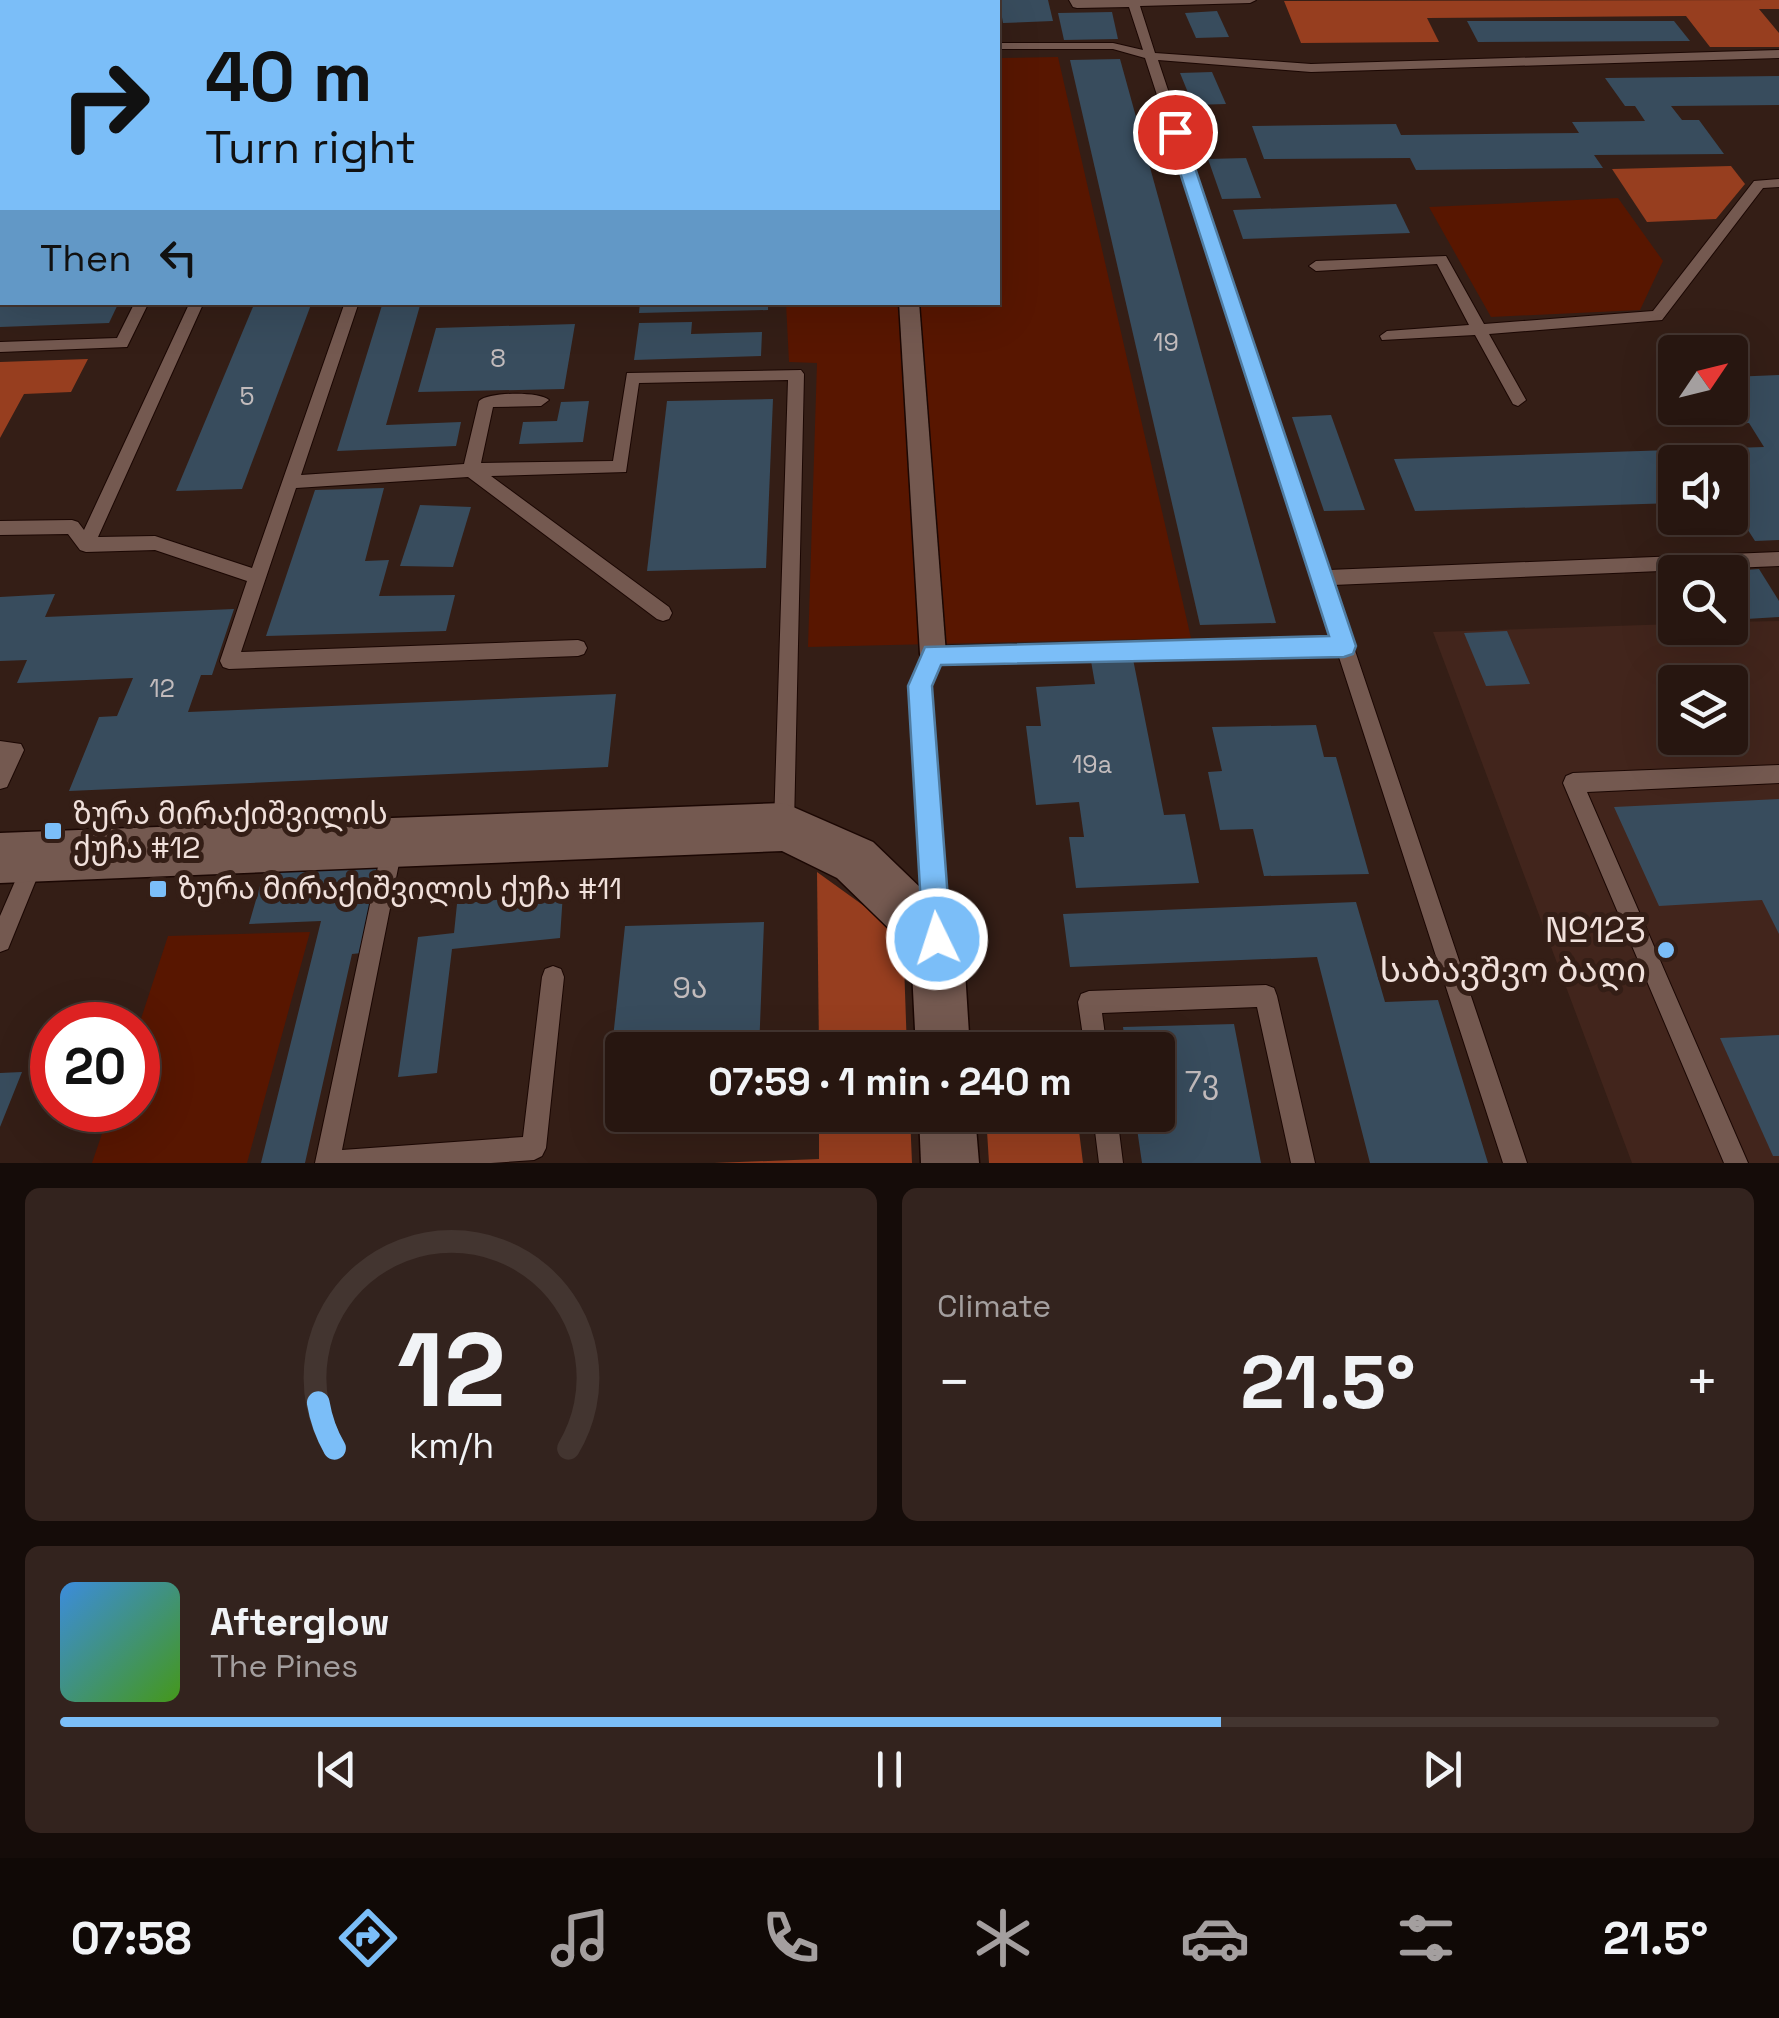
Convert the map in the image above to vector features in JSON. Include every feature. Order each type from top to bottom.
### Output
[{"type":"street","points":[[909,305],[933,654]]},
{"type":"street","points":[[18,858],[784,827],[855,860],[937,939],[942,1032]]},
{"type":"street","points":[[948,1132],[950,1163]]},
{"type":"lane","points":[[1075,0],[1076,4],[1250,0]]},
{"type":"lane","points":[[1132,3],[1515,1163]]},
{"type":"lane","points":[[1000,46],[1112,46],[1150,56],[1312,68],[1779,54]]},
{"type":"lane","points":[[1386,336],[1658,316],[1759,184],[1779,183]]},
{"type":"lane","points":[[1316,266],[1440,259],[1518,400]]},
{"type":"lane","points":[[0,346],[122,343],[141,305]]},
{"type":"lane","points":[[86,544],[196,305]]},
{"type":"lane","points":[[351,305],[229,661],[578,648]]},
{"type":"lane","points":[[290,482],[470,470],[620,466],[632,377],[796,374],[784,827]]},
{"type":"lane","points":[[470,470],[487,401],[541,400]]},
{"type":"lane","points":[[470,470],[663,613]]},
{"type":"lane","points":[[0,528],[72,527],[86,544]]},
{"type":"lane","points":[[86,544],[155,544],[257,576]]},
{"type":"lane","points":[[1322,578],[1779,559]]},
{"type":"lane","points":[[937,939],[920,686],[933,654],[1344,646]]},
{"type":"lane","points":[[0,750],[14,750],[0,780]]},
{"type":"lane","points":[[1736,1163],[1573,783],[1779,774]]},
{"type":"lane","points":[[393,843],[327,1163],[534,1148],[553,978]]},
{"type":"lane","points":[[0,941],[18,858]]},
{"type":"lane","points":[[1094,1032],[1090,1002],[1266,996],[1304,1163]]},
{"type":"lane","points":[[1106,1132],[1111,1163]]},
{"type":"shaded area","points":[[1779,0],[1779,9],[1759,9],[1779,33],[1779,47],[1710,47],[1686,16],[1427,18],[1439,42],[1301,43],[1284,1]]},
{"type":"shaded area","points":[[1058,57],[1191,638],[808,647],[817,363],[789,362],[786,305],[1000,305],[1000,58]]},
{"type":"shaded area","points":[[1731,166],[1745,184],[1716,219],[1647,222],[1612,169]]},
{"type":"shaded area","points":[[1618,198],[1663,261],[1640,310],[1491,317],[1429,207]]},
{"type":"shaded area","points":[[88,359],[71,392],[24,394],[0,438],[0,362]]},
{"type":"shaded area","name":"№123 საბავშვო ბაღი","points":[[1779,621],[1779,1163],[1632,1163],[1433,632],[1658,625],[1658,645],[1748,645],[1748,622]]},
{"type":"shaded area","points":[[817,872],[903,934],[906,1032],[819,1032]]},
{"type":"shaded area","points":[[310,932],[247,1163],[92,1163],[103,1132],[160,1132],[160,1002],[146,1002],[168,936]]},
{"type":"shaded area","points":[[819,1132],[911,1132],[912,1163],[714,1163],[819,1159]]},
{"type":"shaded area","points":[[987,1132],[1079,1132],[1083,1163],[989,1163]]},
{"type":"building","points":[[1000,0],[1048,0],[1053,21],[1003,23]]},
{"type":"building","points":[[1217,11],[1229,37],[1196,38],[1185,13]]},
{"type":"building","points":[[1112,12],[1118,39],[1064,40],[1058,13]]},
{"type":"building","points":[[1467,21],[1674,21],[1690,41],[1478,42]]},
{"type":"building","points":[[1120,59],[1276,623],[1200,625],[1070,60]]},
{"type":"building","points":[[1212,72],[1226,104],[1193,105],[1180,73]]},
{"type":"building","points":[[1779,76],[1779,105],[1671,106],[1682,120],[1699,120],[1724,154],[1594,155],[1603,168],[1416,170],[1410,158],[1264,159],[1252,126],[1396,124],[1401,135],[1579,133],[1572,122],[1645,121],[1635,106],[1625,106],[1605,78]]},
{"type":"building","points":[[1246,158],[1261,198],[1222,199],[1208,159]]},
{"type":"building","points":[[1396,204],[1410,233],[1243,239],[1233,210]]},
{"type":"building","points":[[0,305],[118,305],[109,323],[0,327]]},
{"type":"building","points":[[254,305],[311,305],[242,489],[176,491]]},
{"type":"building","points":[[382,305],[420,305],[386,425],[461,422],[456,446],[337,451]]},
{"type":"building","points":[[640,305],[768,305],[768,310],[639,313]]},
{"type":"building","points":[[692,322],[691,334],[762,332],[761,356],[634,360],[639,323]]},
{"type":"building","points":[[575,324],[564,389],[418,392],[436,328]]},
{"type":"building","points":[[1779,375],[1779,540],[1755,541],[1748,530],[1748,448],[1764,447],[1748,423],[1748,376]]},
{"type":"building","points":[[773,399],[766,568],[647,571],[667,401]]},
{"type":"building","points":[[589,401],[583,442],[519,444],[523,422],[557,421],[561,402]]},
{"type":"building","points":[[1331,415],[1365,510],[1324,511],[1292,417]]},
{"type":"building","points":[[1658,450],[1658,504],[1415,511],[1394,459]]},
{"type":"building","points":[[384,488],[365,561],[389,560],[379,596],[455,595],[446,631],[266,636],[315,490]]},
{"type":"building","points":[[420,505],[471,507],[453,567],[400,566]]},
{"type":"building","points":[[1759,569],[1779,601],[1779,617],[1748,619],[1748,570]]},
{"type":"building","points":[[55,594],[45,617],[234,609],[212,675],[201,675],[188,712],[616,694],[608,767],[69,791],[99,717],[117,716],[133,678],[17,683],[27,660],[0,661],[0,597]]},
{"type":"building","points":[[1507,631],[1530,684],[1486,686],[1464,633]]},
{"type":"building","points":[[1133,659],[1164,815],[1185,814],[1199,883],[1076,888],[1069,837],[1084,837],[1079,802],[1036,805],[1026,726],[1041,726],[1036,687],[1095,684],[1091,661]]},
{"type":"building","points":[[1316,725],[1324,757],[1336,757],[1369,874],[1264,876],[1253,829],[1220,830],[1208,772],[1222,771],[1212,727]]},
{"type":"building","points":[[1779,799],[1779,934],[1762,900],[1659,906],[1614,807]]},
{"type":"building","points":[[382,867],[362,953],[352,954],[305,1163],[261,1163],[321,921],[249,924],[264,872]]},
{"type":"building","points":[[563,893],[560,938],[452,949],[437,1073],[398,1077],[418,937],[454,933],[457,904]]},
{"type":"building","points":[[1356,902],[1385,1002],[1438,1000],[1488,1163],[1370,1163],[1317,957],[1070,967],[1063,914]]},
{"type":"building","points":[[764,922],[760,1032],[614,1032],[625,926]]},
{"type":"building","points":[[1234,1024],[1261,1163],[1142,1163],[1137,1132],[1175,1132],[1175,1032],[1124,1032],[1123,1027]]},
{"type":"building","points":[[1779,1035],[1779,1156],[1773,1156],[1720,1038]]},
{"type":"building","points":[[22,1072],[0,1127],[0,1073]]},
{"type":"place","name":"ზურა მირაქიშვილის ქუჩა #12","points":[[53,831]]},
{"type":"place","name":"ზურა მირაქიშვილის ქუჩა #11","points":[[158,889]]},
{"type":"place","name":"№123 საბავშვო ბაღი","points":[[1666,950]]},
{"type":"route","points":[[937,939],[920,686],[933,654],[1344,646],[1175,132]]}]
